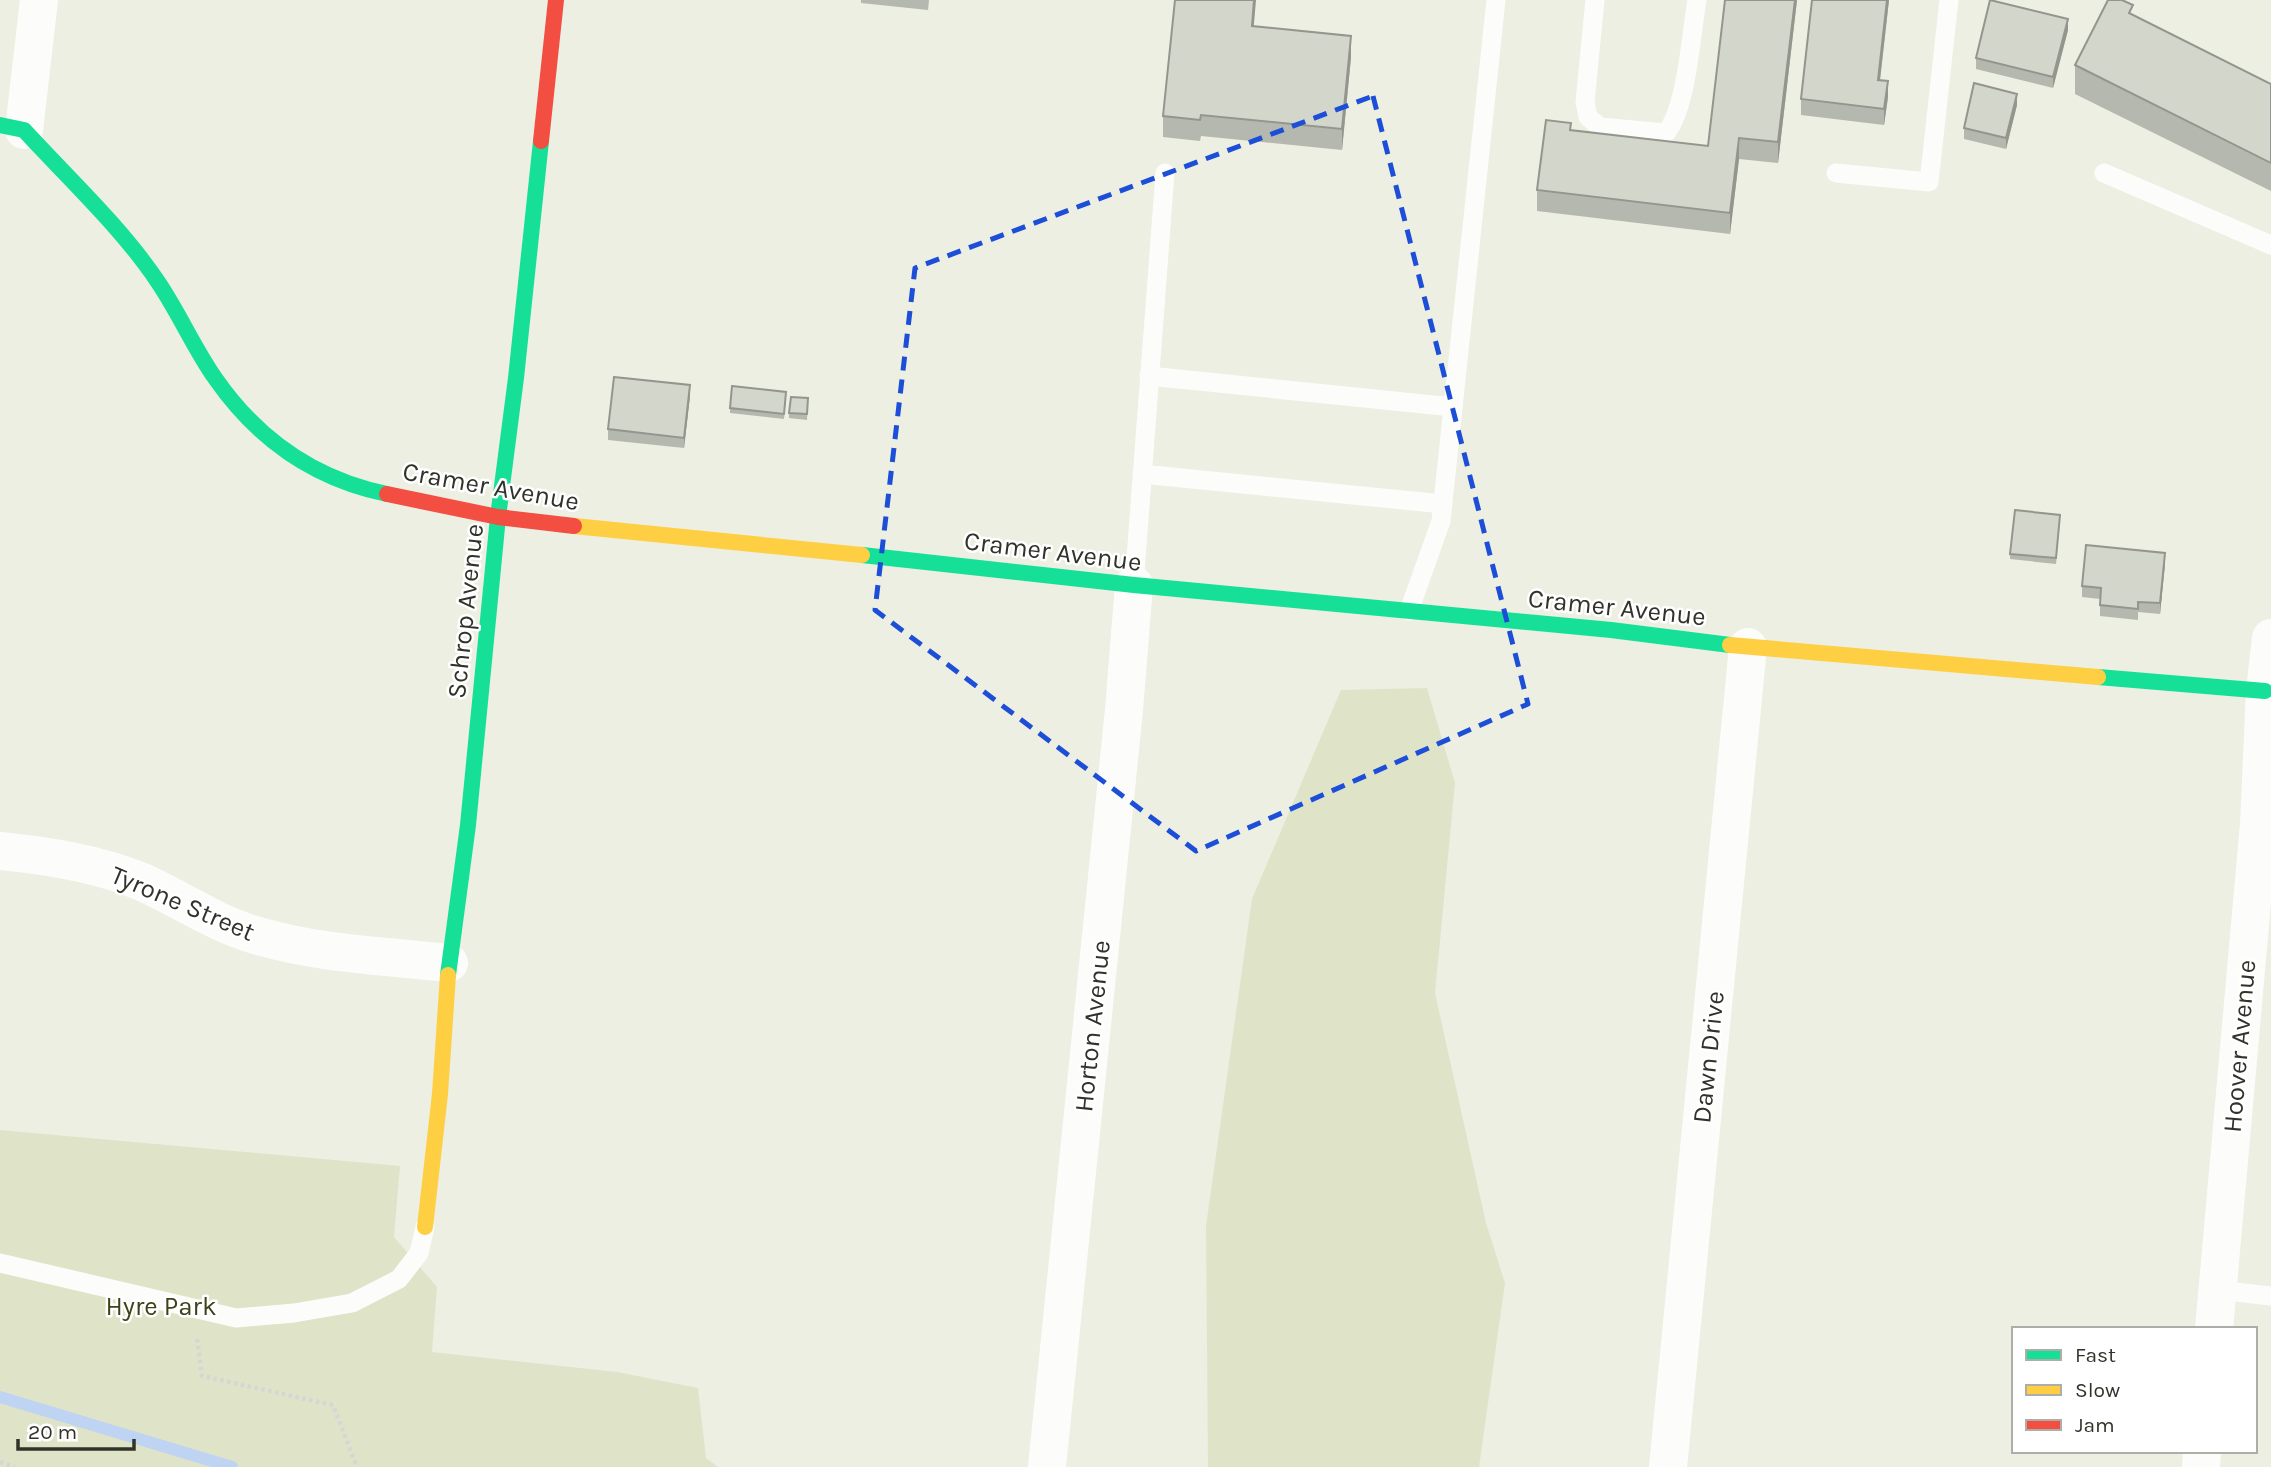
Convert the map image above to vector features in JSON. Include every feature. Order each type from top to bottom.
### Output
[{"type":"street","points":[[12,128],[38,0]]},
{"type":"street","name":"Schrop Avenue","points":[[425,1227],[440,1094],[449,963],[468,825],[498,517],[516,378],[556,0]]},
{"type":"street","name":"Cramer Avenue","points":[[12,128],[134,250],[158,282],[215,378],[246,416],[273,443],[301,462],[359,488],[498,517],[626,532],[984,567],[1134,585],[1611,630],[1748,647],[2265,691]]},
{"type":"street","name":"Horton Avenue","points":[[1048,1467],[1134,585]]},
{"type":"street","name":"Hoover Avenue","points":[[2214,1327],[2258,837],[2265,691],[2271,638]]},
{"type":"street","name":"Dawn Drive","points":[[1668,1467],[1748,647]]},
{"type":"street","name":"Tyrone Street","points":[[0,850],[81,862],[139,881],[225,924],[255,935],[313,949],[449,963]]},
{"type":"lane","points":[[1409,611],[1441,521],[1496,0]]},
{"type":"lane","points":[[1595,0],[1585,102],[1588,117],[1600,127],[1666,133],[1673,124],[1680,100],[1697,0]]},
{"type":"lane","points":[[1836,173],[1929,182],[1949,0]]},
{"type":"lane","points":[[1134,585],[1165,173]]},
{"type":"lane","points":[[2104,173],[2271,245]]},
{"type":"lane","points":[[1150,376],[1453,407]]},
{"type":"lane","points":[[1142,474],[1443,504]]},
{"type":"lane","points":[[0,1264],[236,1318],[294,1313],[352,1303],[399,1279],[419,1253],[425,1227]]},
{"type":"lane","points":[[2218,1290],[2271,1296]]},
{"type":"path","points":[[192,1308],[202,1376],[333,1405],[357,1467]]},
{"type":"path","points":[[0,1462],[15,1467]]},
{"type":"highlighted area","points":[[1373,96],[1528,704],[1196,851],[875,610],[915,268]]},
{"type":"green space","points":[[1427,688],[1455,783],[1435,993],[1486,1223],[1505,1283],[1479,1467],[1208,1467],[1206,1226],[1252,899],[1341,690]]},
{"type":"green space","name":"Hyre Park","points":[[0,1130],[400,1166],[394,1237],[437,1287],[432,1352],[617,1372],[698,1388],[706,1458],[718,1467],[0,1467]]},
{"type":"building","points":[[1175,0],[1254,0],[1252,26],[1351,36],[1342,129],[1201,115],[1200,120],[1163,116]]},
{"type":"building","points":[[1725,0],[1795,0],[1778,142],[1739,138],[1730,213],[1537,190],[1546,120],[1571,123],[1570,130],[1708,146]]},
{"type":"building","points":[[1812,0],[1887,0],[1878,80],[1888,81],[1884,109],[1801,99]]},
{"type":"building","points":[[1990,0],[2068,19],[2053,77],[1976,58]]},
{"type":"building","points":[[2108,0],[2122,0],[2133,5],[2129,13],[2271,84],[2271,163],[2075,65]]},
{"type":"building","points":[[1974,83],[2017,94],[2006,138],[1964,128]]},
{"type":"building","points":[[614,377],[690,385],[684,438],[608,429]]},
{"type":"building","points":[[732,386],[786,392],[784,414],[730,408]]},
{"type":"building","points":[[791,397],[808,398],[807,414],[789,413]]},
{"type":"building","points":[[2015,510],[2060,515],[2056,558],[2010,554]]},
{"type":"building","points":[[2086,545],[2165,553],[2160,603],[2138,602],[2138,609],[2100,605],[2101,588],[2082,586]]},
{"type":"waterway","points":[[0,1397],[232,1467]]},
{"type":"traffic: fast","points":[[0,125],[24,130],[128,242],[166,294],[215,378],[250,420],[290,454],[312,467],[335,478],[387,494]]},
{"type":"traffic: fast","points":[[448,975],[468,825],[498,517],[541,141]]},
{"type":"traffic: fast","points":[[862,555],[1134,585],[1611,630],[1730,645]]},
{"type":"traffic: fast","points":[[2098,677],[2265,691]]},
{"type":"traffic: slow","points":[[574,526],[862,555]]},
{"type":"traffic: slow","points":[[1730,645],[2098,677]]},
{"type":"traffic: slow","points":[[425,1227],[440,1094],[448,975]]},
{"type":"traffic: jam","points":[[541,141],[556,0]]},
{"type":"traffic: jam","points":[[387,494],[498,517],[574,526]]}]
